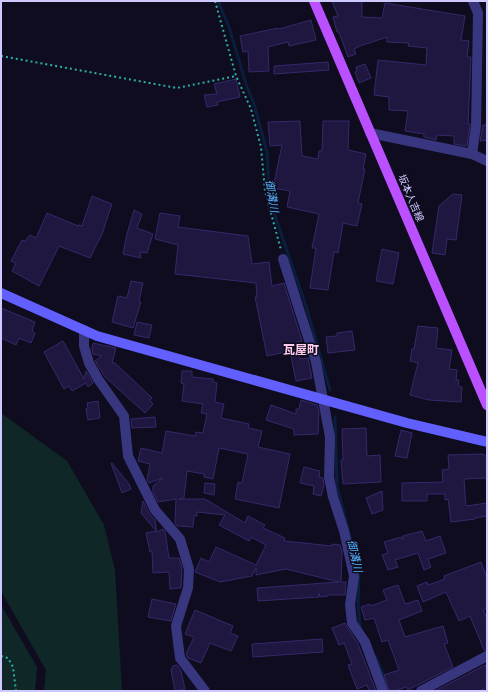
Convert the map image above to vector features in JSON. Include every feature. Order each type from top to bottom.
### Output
[{"type":"main road","name":"坂本人吉線","points":[[314,1],[487,405]]},
{"type":"street","points":[[472,154],[476,126],[478,13],[473,1]]},
{"type":"street","points":[[370,133],[472,154],[487,161]]},
{"type":"street","points":[[284,259],[316,362],[323,399],[330,437],[329,477],[333,497],[344,531],[354,576],[350,605],[352,623],[365,642],[383,691]]},
{"type":"street","points":[[1,293],[97,336],[407,423],[487,442]]},
{"type":"street","points":[[84,330],[84,346],[89,363],[98,379],[124,416],[128,456],[155,510],[180,539],[189,569],[188,588],[176,626],[180,658],[205,691]]},
{"type":"street","points":[[421,691],[487,656]]},
{"type":"path","points":[[214,1],[236,76],[251,108],[261,148],[265,191],[284,259]]},
{"type":"path","points":[[1,56],[177,88],[236,76]]},
{"type":"path","points":[[1,656],[8,658],[13,667],[16,691]]},
{"type":"green space","points":[[1,413],[67,461],[104,525],[115,570],[122,691],[44,691],[46,670],[1,591]]},
{"type":"green space","points":[[1,605],[37,667],[35,691],[1,691]]},
{"type":"building","points":[[332,1],[362,1],[362,17],[382,18],[385,3],[465,16],[461,40],[469,41],[467,57],[471,57],[468,124],[470,125],[467,146],[454,144],[454,136],[437,135],[436,140],[424,137],[424,134],[405,131],[408,111],[389,110],[389,97],[374,95],[378,60],[426,65],[427,48],[408,46],[409,43],[387,42],[387,37],[354,49],[356,54],[348,57],[339,32],[337,32],[333,17],[338,16]]},
{"type":"building","points":[[311,20],[316,40],[289,46],[288,42],[268,47],[269,71],[249,72],[248,51],[243,52],[240,36],[279,29]]},
{"type":"building","points":[[328,62],[329,70],[274,74],[274,66]]},
{"type":"building","points":[[365,64],[371,78],[359,83],[355,72],[357,71],[356,67]]},
{"type":"building","points":[[236,79],[240,97],[217,102],[218,105],[207,107],[204,95],[217,94],[214,84]]},
{"type":"building","points":[[300,121],[302,156],[318,159],[319,151],[322,151],[323,121],[349,121],[348,150],[366,154],[363,169],[365,169],[358,203],[362,204],[357,226],[343,223],[338,253],[334,252],[328,290],[310,288],[316,248],[312,248],[319,214],[287,207],[290,191],[273,188],[282,145],[270,146],[268,122]]},
{"type":"building","points":[[483,125],[487,125],[487,140],[480,141]]},
{"type":"building","points":[[453,194],[462,195],[456,240],[447,239],[445,255],[432,253],[439,206]]},
{"type":"building","points":[[92,196],[112,204],[102,234],[90,258],[59,246],[39,286],[12,271],[16,263],[11,261],[22,240],[25,241],[30,235],[36,238],[47,213],[78,226],[82,226]]},
{"type":"building","points":[[134,210],[142,214],[137,228],[153,234],[147,253],[140,252],[141,258],[123,254]]},
{"type":"building","points":[[160,213],[180,216],[178,227],[248,236],[252,264],[269,262],[272,286],[284,283],[302,341],[296,342],[300,359],[308,358],[312,378],[296,381],[290,351],[267,356],[255,297],[257,297],[256,283],[175,274],[178,245],[155,239]]},
{"type":"building","points":[[382,249],[399,253],[393,284],[376,281]]},
{"type":"building","points":[[131,281],[143,283],[139,301],[141,302],[133,328],[112,322],[118,296],[127,298]]},
{"type":"building","points":[[1,308],[35,322],[32,331],[35,333],[31,343],[19,338],[16,345],[1,338]]},
{"type":"building","points":[[137,322],[152,325],[149,338],[134,335]]},
{"type":"building","points":[[418,326],[438,328],[436,348],[452,350],[449,369],[457,370],[456,380],[459,380],[458,386],[462,387],[461,402],[429,400],[410,395],[418,363],[410,361],[412,349],[414,349]]},
{"type":"building","points":[[352,331],[355,350],[328,353],[326,337],[337,336],[337,333]]},
{"type":"building","points":[[63,341],[84,379],[86,371],[93,383],[88,387],[86,383],[72,391],[69,386],[64,389],[44,352]]},
{"type":"building","points":[[93,343],[116,348],[112,363],[115,363],[152,398],[150,400],[153,404],[145,413],[105,377],[95,361],[102,356],[93,354]]},
{"type":"building","points":[[182,371],[192,371],[192,377],[213,379],[213,382],[217,383],[215,402],[224,404],[221,418],[249,424],[248,428],[262,431],[258,447],[290,454],[279,508],[235,499],[238,482],[242,483],[248,454],[219,448],[213,479],[204,477],[204,474],[187,471],[184,498],[179,499],[205,499],[245,523],[248,516],[265,525],[263,528],[285,538],[284,541],[332,546],[332,544],[340,545],[342,551],[341,582],[346,582],[345,595],[328,595],[320,597],[319,593],[319,597],[258,601],[257,588],[339,582],[286,569],[256,575],[256,568],[252,576],[220,582],[195,572],[201,558],[209,562],[216,547],[256,565],[266,545],[251,537],[249,541],[219,525],[225,515],[197,512],[197,516],[194,516],[193,527],[177,526],[175,523],[176,499],[158,502],[153,492],[153,486],[163,478],[149,483],[147,480],[150,464],[138,461],[141,448],[162,453],[166,431],[195,436],[196,432],[203,433],[207,414],[201,413],[203,404],[182,401],[184,384],[181,383]]},
{"type":"building","points":[[301,400],[317,405],[319,411],[318,434],[294,435],[294,429],[266,420],[271,405],[296,414],[296,409],[299,409]]},
{"type":"building","points":[[98,401],[100,418],[88,420],[86,409],[88,408],[87,403]]},
{"type":"building","points":[[155,417],[156,427],[132,428],[131,419]]},
{"type":"building","points":[[366,428],[367,456],[380,455],[381,482],[343,484],[341,460],[343,460],[342,429]]},
{"type":"building","points":[[401,430],[412,433],[407,458],[395,456]]},
{"type":"building","points":[[483,454],[487,457],[487,478],[464,479],[466,506],[487,503],[487,516],[451,522],[448,499],[445,500],[445,494],[427,494],[427,501],[402,501],[402,483],[443,482],[442,470],[449,469],[448,455]]},
{"type":"building","points":[[111,463],[129,484],[131,489],[122,493]]},
{"type":"building","points":[[304,467],[320,471],[319,477],[323,478],[324,485],[321,496],[313,494],[314,486],[300,483]]},
{"type":"building","points":[[205,483],[215,484],[214,495],[204,493]]},
{"type":"building","points":[[382,491],[383,510],[372,514],[366,498]]},
{"type":"building","points":[[143,501],[149,513],[155,520],[157,532],[163,529],[165,531],[169,558],[179,558],[182,567],[181,588],[170,589],[169,572],[153,573],[152,551],[150,552],[146,533],[156,531],[141,513]]},
{"type":"building","points":[[422,531],[426,541],[440,536],[446,553],[428,559],[431,567],[424,570],[418,553],[395,560],[398,567],[388,570],[382,555],[388,553],[384,542],[401,537],[403,540],[403,536]]},
{"type":"building","points":[[481,562],[487,578],[487,608],[483,610],[487,619],[487,650],[484,650],[470,616],[459,621],[446,592],[423,602],[417,586],[427,582],[428,585],[445,579],[444,576]]},
{"type":"building","points":[[398,585],[405,604],[418,600],[422,611],[399,620],[405,637],[443,626],[448,643],[444,644],[453,667],[408,690],[406,687],[395,691],[389,691],[384,675],[399,670],[388,640],[382,642],[374,618],[365,620],[361,607],[370,604],[371,606],[387,600],[383,590]]},
{"type":"building","points":[[152,599],[176,604],[171,621],[148,617]]},
{"type":"building","points":[[195,610],[233,626],[230,633],[238,636],[231,651],[210,643],[201,663],[188,658],[186,654],[194,637],[185,634]]},
{"type":"building","points":[[345,623],[358,644],[376,691],[369,691],[367,685],[357,689],[348,665],[352,664],[344,643],[339,645],[332,628]]},
{"type":"building","points":[[322,639],[323,652],[253,657],[252,644]]},
{"type":"building","points":[[177,665],[181,671],[185,689],[175,691],[171,670],[173,666]]},
{"type":"building","points":[[485,665],[487,668],[487,687],[480,691],[435,691]]},
{"type":"waterway","name":"御溝川","points":[[218,1],[229,27],[246,84],[254,104],[267,152],[269,189],[272,207],[306,306],[330,390]]},
{"type":"waterway","name":"御溝川","points":[[335,417],[337,486],[359,572],[358,605],[360,627]]},
{"type":"waterway","name":"御溝川","points":[[376,657],[389,689]]},
{"type":"district","name":"瓦屋町","points":[[301,349]]}]
